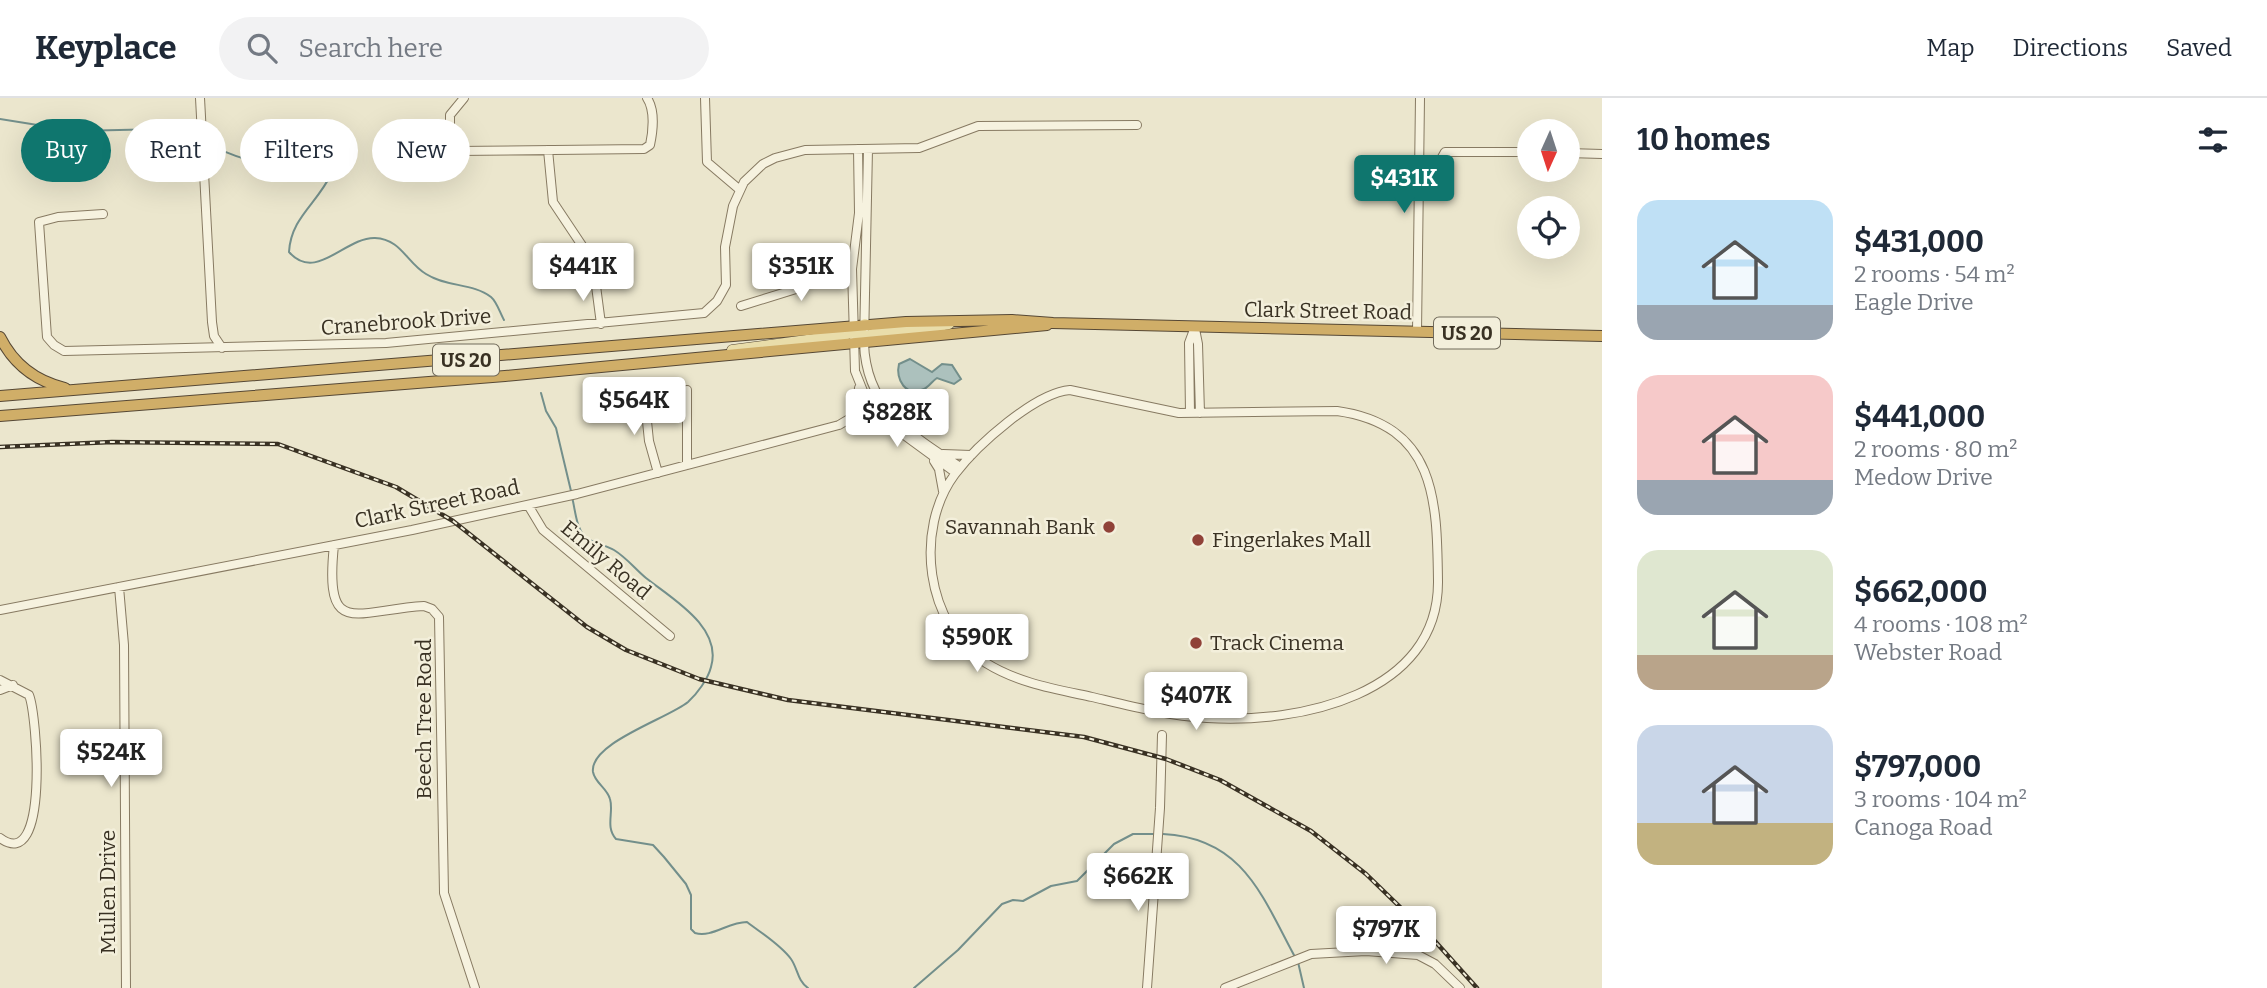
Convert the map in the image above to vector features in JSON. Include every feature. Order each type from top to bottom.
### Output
[{"type":"highway","name":"Clark Street Road","points":[[859,334],[960,320],[1032,320],[1195,327],[1602,336]]},
{"type":"highway","name":"Clark Street Road","points":[[0,396],[859,334],[1020,330],[1053,323]]},
{"type":"highway","name":"US 20","points":[[0,416],[684,360],[859,334]]},
{"type":"highway","points":[[0,337],[11,355],[35,377],[79,390]]},
{"type":"street","points":[[200,98],[212,322],[214,336],[222,348]]},
{"type":"street","points":[[464,98],[450,115],[452,149],[648,147],[651,142],[652,108],[647,98]]},
{"type":"street","points":[[705,98],[707,162],[740,190]]},
{"type":"street","points":[[1417,332],[1420,98]]},
{"type":"street","name":"Cranebrook Drive","points":[[103,214],[58,216],[38,222],[47,337],[64,351],[386,343],[704,313],[717,301],[726,285],[729,216],[740,190],[763,164],[792,152],[929,146],[978,126],[1137,125]]},
{"type":"street","points":[[858,149],[859,221],[852,269],[859,334],[867,375],[885,422]]},
{"type":"street","points":[[848,422],[857,406],[859,382],[859,334],[866,285],[868,149]]},
{"type":"street","points":[[548,150],[553,202],[562,219],[583,244],[594,276],[601,324]]},
{"type":"street","points":[[1420,187],[1441,187],[1441,159],[1445,152],[1517,152]]},
{"type":"street","points":[[1580,153],[1602,154]]},
{"type":"street","points":[[741,306],[796,289],[833,272],[852,269],[861,274],[866,285]]},
{"type":"street","points":[[1195,327],[1200,413]]},
{"type":"street","points":[[1190,413],[1189,343],[1195,327]]},
{"type":"street","points":[[859,382],[876,404],[958,470]]},
{"type":"street","points":[[687,390],[687,465]]},
{"type":"street","points":[[1061,391],[1082,391],[1165,411],[1200,413],[1349,412],[1387,427],[1415,454],[1428,477],[1435,502],[1437,603],[1420,646],[1394,674],[1365,690],[1328,704],[1288,714],[1245,719],[1174,715],[1013,677],[983,661],[954,630],[937,596],[930,545],[943,492],[971,455],[1033,404],[1061,391]]},
{"type":"street","points":[[644,392],[649,441],[658,473]]},
{"type":"street","name":"Clark Street Road","points":[[0,610],[334,545],[605,488],[848,422],[876,404]]},
{"type":"street","points":[[848,422],[869,419],[885,422],[927,453],[958,470]]},
{"type":"street","points":[[927,453],[939,470],[943,492]]},
{"type":"street","points":[[940,453],[971,455]]},
{"type":"street","name":"Emily Road","points":[[528,505],[544,530],[670,636]]},
{"type":"street","name":"Beech Tree Road","points":[[334,545],[333,598],[342,611],[355,615],[424,606],[432,609],[439,617],[444,893],[475,988]]},
{"type":"street","name":"Mullen Drive","points":[[119,587],[124,645],[126,988]]},
{"type":"street","points":[[0,680],[26,691],[32,702],[36,763],[33,827],[23,840],[16,843],[0,838]]},
{"type":"street","points":[[0,690],[13,685]]},
{"type":"street","points":[[1147,988],[1163,735]]},
{"type":"street","points":[[1225,988],[1311,954],[1366,951],[1412,953],[1435,964],[1460,988]]},
{"type":"shaded area","points":[[910,359],[932,372],[942,364],[952,365],[961,379],[954,384],[937,378],[926,388],[912,391],[903,386],[898,370],[899,364]]},
{"type":"waterway","points":[[0,119],[75,131],[125,130]]},
{"type":"waterway","points":[[226,152],[250,160],[266,158],[312,125],[324,125],[338,130],[336,158],[331,174],[295,229],[289,252],[299,260],[310,263],[364,240],[384,239],[398,247],[426,274],[442,281],[476,289],[491,297],[504,320]]},
{"type":"waterway","points":[[541,393],[546,411],[556,428],[571,491]]},
{"type":"waterway","points":[[572,497],[578,523],[585,537],[619,553],[646,578],[681,604],[702,627],[713,653],[707,676],[688,702],[616,741],[595,761],[594,776],[610,799],[611,830],[616,839],[653,845],[664,857],[686,884],[691,895],[691,929],[695,933],[708,933],[747,922],[787,954],[808,988]]},
{"type":"waterway","points":[[914,988],[958,950],[1002,904],[1013,900],[1023,901],[1051,886],[1077,881],[1114,844],[1133,834],[1153,834]]},
{"type":"waterway","points":[[1163,834],[1190,838],[1213,846],[1231,859],[1247,874],[1260,892],[1295,957]]},
{"type":"waterway","points":[[1298,962],[1304,988]]},
{"type":"railway","points":[[0,447],[112,442],[278,444],[396,487],[453,521],[587,627],[626,650],[699,679],[788,700],[1084,737],[1166,759],[1220,780],[1311,831],[1366,874],[1433,939],[1477,988]]},
{"type":"place","name":"Savannah Bank","points":[[1109,527]]},
{"type":"place","name":"Fingerlakes Mall","points":[[1198,540]]},
{"type":"place","name":"Track Cinema","points":[[1196,643]]}]
